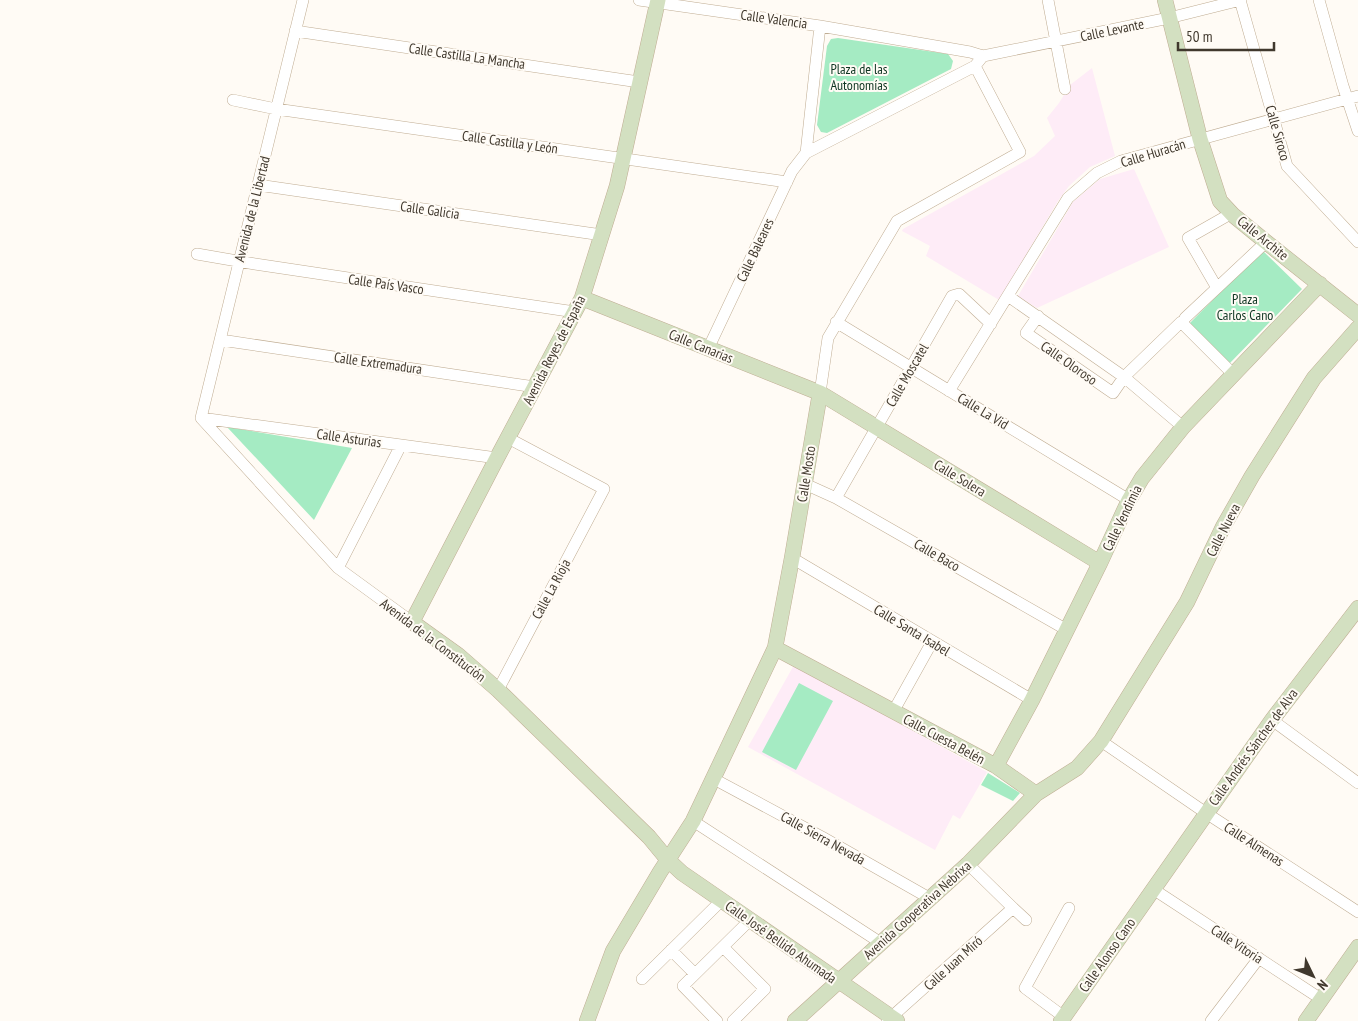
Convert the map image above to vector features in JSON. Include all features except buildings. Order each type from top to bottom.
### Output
[{"type":"street","name":"Avenida de la Libertad","points":[[201,418],[303,0]]},
{"type":"street","name":"Calle Valencia","points":[[638,0],[658,1],[820,26]]},
{"type":"street","points":[[1048,0],[1064,89]]},
{"type":"street","name":"Calle Archite","points":[[1165,0],[1200,138],[1220,201],[1266,242],[1358,315]]},
{"type":"street","name":"Calle Levante","points":[[983,56],[1169,18],[1241,0]]},
{"type":"street","name":"Calle Siroco","points":[[1241,0],[1287,166],[1355,234]]},
{"type":"street","points":[[1319,0],[1353,98],[1358,131]]},
{"type":"street","name":"Avenida Reyes de España","points":[[412,622],[582,298],[617,186],[658,1]]},
{"type":"street","points":[[820,26],[970,52],[983,56],[975,66],[806,153],[820,26]]},
{"type":"street","name":"Calle Castilla La Mancha","points":[[295,31],[639,82]]},
{"type":"street","name":"Calle Mosto","points":[[587,1021],[613,951],[693,821],[775,648],[792,558],[828,338],[897,221],[1020,152],[975,66]]},
{"type":"street","name":"Calle Huracán","points":[[949,391],[1068,198],[1097,173],[1121,161],[1353,98]]},
{"type":"street","name":"Calle Castilla y León","points":[[233,100],[276,109],[786,182]]},
{"type":"street","name":"Calle Baleares","points":[[708,349],[786,182],[806,153]]},
{"type":"street","name":"Calle Galicia","points":[[258,185],[602,234]]},
{"type":"street","points":[[1217,288],[1188,238],[1232,213]]},
{"type":"street","points":[[1124,377],[1266,242]]},
{"type":"street","name":"Calle País Vasco","points":[[197,254],[239,262],[575,312]]},
{"type":"street","name":"Calle Vendimia","points":[[996,766],[1032,700],[1129,500],[1142,478],[1183,428],[1320,284]]},
{"type":"street","name":"Calle Moscatel","points":[[836,498],[952,296],[959,294],[991,324]]},
{"type":"street","name":"Calle Oloroso","points":[[1008,296],[1124,377],[1183,428]]},
{"type":"street","name":"Calle Canarias","points":[[582,298],[820,394]]},
{"type":"street","name":"Calle Oloroso","points":[[1038,316],[1026,333],[1113,393],[1124,377]]},
{"type":"street","points":[[1183,320],[1234,375]]},
{"type":"street","name":"Calle La Vid","points":[[836,322],[1129,500]]},
{"type":"street","name":"Calle Nueva","points":[[1101,741],[1187,602],[1223,527],[1252,476],[1314,378],[1358,328]]},
{"type":"street","name":"Calle Extremadura","points":[[221,340],[535,387]]},
{"type":"street","name":"Calle Solera","points":[[820,394],[1100,563]]},
{"type":"street","name":"Calle Asturias","points":[[201,418],[497,458]]},
{"type":"street","name":"Avenida de la Constitución","points":[[201,418],[338,568],[458,655],[498,690],[649,837],[668,860]]},
{"type":"street","name":"Calle La Rioja","points":[[498,690],[604,489],[508,438]]},
{"type":"street","points":[[338,568],[401,445]]},
{"type":"street","name":"Calle Baco","points":[[804,484],[836,498],[1067,630]]},
{"type":"street","name":"Calle Santa Isabel","points":[[792,558],[1032,700]]},
{"type":"street","name":"Calle Andrés Sánchez de Alva","points":[[1153,889],[1272,720],[1358,608]]},
{"type":"street","points":[[893,712],[932,642]]},
{"type":"street","name":"Calle Cuesta Belén","points":[[775,648],[996,766],[1036,794]]},
{"type":"street","points":[[1272,720],[1358,783]]},
{"type":"street","points":[[1036,794],[1077,768],[1101,741]]},
{"type":"street","name":"Calle Almenas","points":[[1101,741],[1358,912]]},
{"type":"street","name":"Calle Sierra Nevada","points":[[714,779],[930,898]]},
{"type":"street","name":"Avenida Cooperativa Nebrixa","points":[[794,1021],[968,864],[1036,794]]},
{"type":"street","points":[[693,821],[881,943]]},
{"type":"street","name":"Calle José Bellido Ahumada","points":[[668,860],[682,873],[721,901],[892,1020]]},
{"type":"street","points":[[968,864],[1026,920]]},
{"type":"street","name":"Calle Vitoria","points":[[1153,889],[1321,999]]},
{"type":"street","name":"Calle Alonso Cano","points":[[1063,1019],[1153,889]]},
{"type":"street","points":[[642,978],[721,901]]},
{"type":"street","name":"Calle Juan Miró","points":[[892,1020],[1014,908]]},
{"type":"street","points":[[1063,1019],[1025,988],[1069,908]]},
{"type":"street","points":[[717,1021],[683,986],[749,920]]},
{"type":"street","points":[[722,947],[765,989],[733,1021]]},
{"type":"street","points":[[1306,1021],[1358,947]]},
{"type":"street","points":[[671,950],[695,974]]},
{"type":"street","points":[[1211,1021],[1259,958]]},
{"type":"shaded area","points":[[1092,68],[1115,156],[1090,167],[1069,186],[1058,201],[999,300],[926,256],[930,246],[902,231],[903,229],[1034,156],[1055,136],[1047,118],[1070,85]]},
{"type":"shaded area","points":[[1134,169],[1169,247],[1037,308],[1018,296],[1073,202],[1100,179]]},
{"type":"shaded area","points":[[794,665],[987,772],[960,819],[953,815],[935,850],[748,747]]},
{"type":"green space","name":"Plaza de las Autonomías","points":[[838,38],[948,54],[953,61],[951,69],[827,133],[821,132],[817,125],[827,46],[831,39]]},
{"type":"green space","name":"Plaza Carlos Cano","points":[[1262,250],[1302,289],[1229,364],[1189,324]]},
{"type":"green space","points":[[227,427],[352,448],[314,520]]},
{"type":"green space","points":[[799,683],[833,701],[796,770],[762,752]]},
{"type":"green space","points":[[988,773],[1020,793],[1013,801],[981,785]]}]
